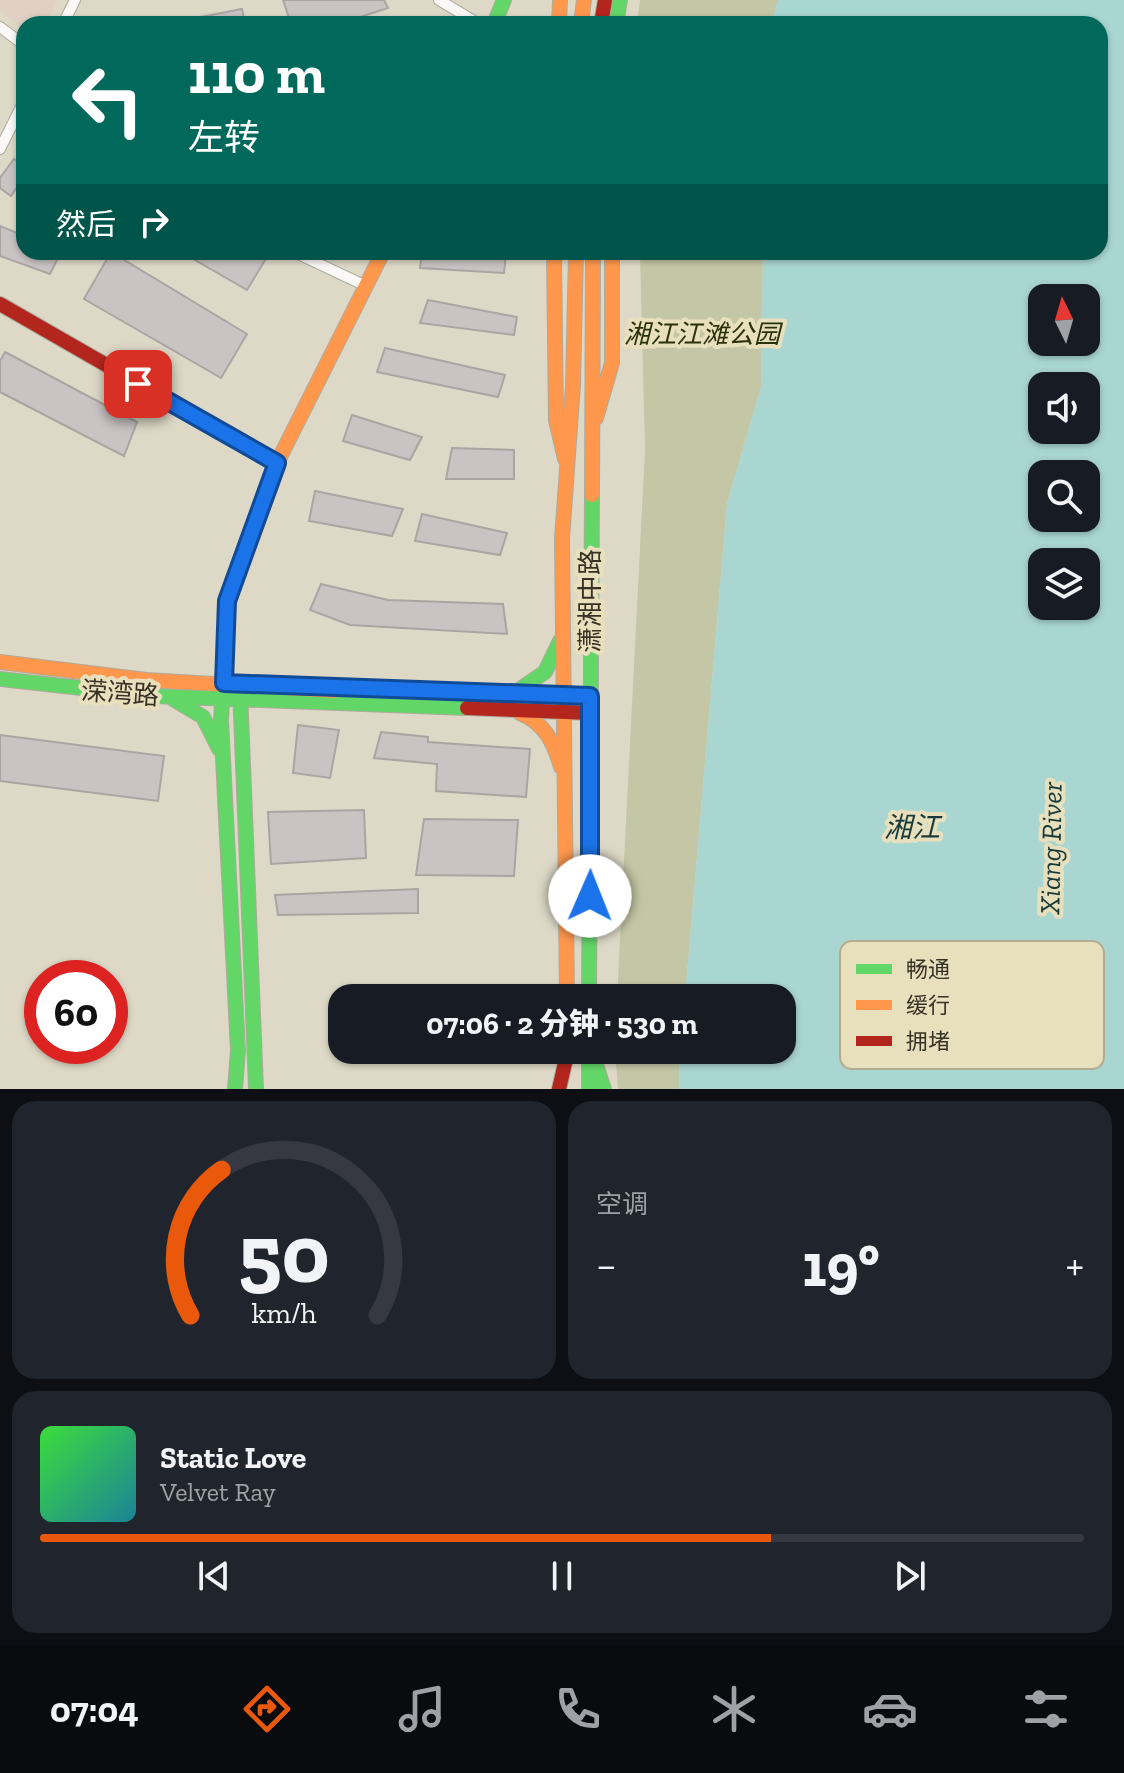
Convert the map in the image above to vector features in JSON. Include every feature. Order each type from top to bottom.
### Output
[{"type":"main road","points":[[258,1084],[244,743],[235,689],[227,601],[277,463],[379,260]]},
{"type":"main road","points":[[554,260],[556,420],[566,465]]},
{"type":"main road","name":"潇湘中路","points":[[567,984],[561,632],[576,260]]},
{"type":"main road","name":"潇湘中路","points":[[589,984],[593,260]]},
{"type":"main road","points":[[591,434],[612,363],[612,260]]},
{"type":"main road","points":[[0,304],[277,463]]},
{"type":"main road","points":[[501,702],[525,689],[545,672],[554,660],[561,632]]},
{"type":"main road","points":[[0,662],[235,689],[501,702],[561,712],[590,713]]},
{"type":"main road","name":"溁湾路","points":[[0,679],[153,696],[222,699],[235,689]]},
{"type":"main road","points":[[235,689],[284,701],[501,702],[590,696]]},
{"type":"main road","points":[[153,696],[171,699],[195,710],[210,728],[223,761]]},
{"type":"main road","points":[[222,699],[238,1051],[235,1089]]},
{"type":"main road","points":[[244,743],[253,712],[284,701]]},
{"type":"main road","points":[[501,702],[539,723],[556,747],[562,770]]},
{"type":"main road","points":[[559,1089],[565,1064]]},
{"type":"main road","points":[[568,1064],[569,1089]]},
{"type":"main road","points":[[589,1089],[590,1064]]},
{"type":"main road","points":[[595,1064],[604,1089]]},
{"type":"street","points":[[439,0],[466,16]]},
{"type":"street","points":[[0,149],[16,117]]},
{"type":"street","points":[[311,260],[366,286]]},
{"type":"shaded area","points":[[0,0],[58,0],[49,16],[16,16],[16,23],[0,11]]},
{"type":"green space","points":[[640,0],[778,0],[773,16],[638,16]]},
{"type":"green space","name":"湘江江滩公园","points":[[640,260],[763,260],[761,387],[727,504],[686,984],[618,984],[645,450]]},
{"type":"green space","points":[[616,1064],[680,1064],[679,1089],[618,1089]]},
{"type":"water","name":"湘江","points":[[778,0],[1124,0],[1124,1089],[679,1089],[680,1064],[796,1064],[796,984],[686,984],[727,504],[761,387],[763,260],[1108,260],[1108,16],[773,16]]},
{"type":"building","points":[[283,0],[384,0],[388,8],[364,16],[288,16]]},
{"type":"building","points":[[242,9],[243,16],[206,16]]},
{"type":"building","points":[[14,159],[16,161],[16,189],[11,196],[0,188],[0,178]]},
{"type":"building","points":[[0,226],[16,233],[16,260],[57,260],[50,274],[0,256]]},
{"type":"building","points":[[106,260],[124,260],[247,334],[221,378],[84,299]]},
{"type":"building","points":[[195,260],[265,260],[247,290]]},
{"type":"building","points":[[421,260],[505,260],[504,273],[420,268]]},
{"type":"building","points":[[428,300],[517,317],[514,335],[420,323]]},
{"type":"building","points":[[385,348],[505,375],[498,397],[377,372]]},
{"type":"building","points":[[5,352],[137,422],[124,456],[0,392],[0,361]]},
{"type":"building","points":[[352,415],[422,437],[410,460],[343,441]]},
{"type":"building","points":[[452,448],[514,450],[514,479],[446,479]]},
{"type":"building","points":[[315,491],[403,509],[392,536],[309,521]]},
{"type":"building","points":[[422,514],[507,533],[500,555],[415,541]]},
{"type":"building","points":[[321,584],[388,600],[503,604],[507,634],[350,625],[310,610]]},
{"type":"building","points":[[298,725],[339,730],[330,778],[293,773]]},
{"type":"building","points":[[381,732],[428,737],[428,742],[530,749],[526,797],[436,791],[437,764],[374,758]]},
{"type":"building","points":[[0,735],[164,756],[158,801],[0,781]]},
{"type":"building","points":[[364,810],[366,858],[271,864],[268,812]]},
{"type":"building","points":[[424,819],[518,820],[514,876],[416,875]]},
{"type":"building","points":[[418,889],[418,913],[278,915],[275,895]]},
{"type":"traffic: fast","points":[[497,16],[504,0]]},
{"type":"traffic: fast","points":[[617,16],[620,0]]},
{"type":"traffic: fast","points":[[589,984],[592,495]]},
{"type":"traffic: fast","points":[[516,692],[545,672],[560,641]]},
{"type":"traffic: fast","points":[[0,679],[153,696],[467,708]]},
{"type":"traffic: fast","points":[[223,684],[221,720],[238,1051],[235,1089]]},
{"type":"traffic: fast","points":[[240,690],[256,1089]]},
{"type":"traffic: fast","points":[[335,691],[590,696]]},
{"type":"traffic: fast","points":[[173,699],[203,717],[219,749]]},
{"type":"traffic: fast","points":[[589,1064],[589,1089]]},
{"type":"traffic: fast","points":[[596,1064],[604,1089]]},
{"type":"traffic: slow","points":[[559,16],[560,0]]},
{"type":"traffic: slow","points":[[582,16],[584,0]]},
{"type":"traffic: slow","points":[[223,684],[227,601],[277,463],[379,260]]},
{"type":"traffic: slow","points":[[554,260],[556,420],[565,459]]},
{"type":"traffic: slow","points":[[567,984],[562,539],[573,385],[576,260]]},
{"type":"traffic: slow","points":[[592,495],[593,260]]},
{"type":"traffic: slow","points":[[596,418],[612,363],[612,260]]},
{"type":"traffic: slow","points":[[0,662],[146,680],[335,691]]},
{"type":"traffic: slow","points":[[520,713],[542,728],[561,767]]},
{"type":"traffic: jam","points":[[602,16],[605,0]]},
{"type":"traffic: jam","points":[[0,304],[277,463]]},
{"type":"traffic: jam","points":[[467,708],[590,713]]},
{"type":"traffic: jam","points":[[559,1089],[565,1064]]},
{"type":"route","points":[[138,384],[277,463],[227,601],[224,683],[590,696],[590,896]]},
{"type":"water label","name":"Xiang River","points":[[1051,848]]}]
